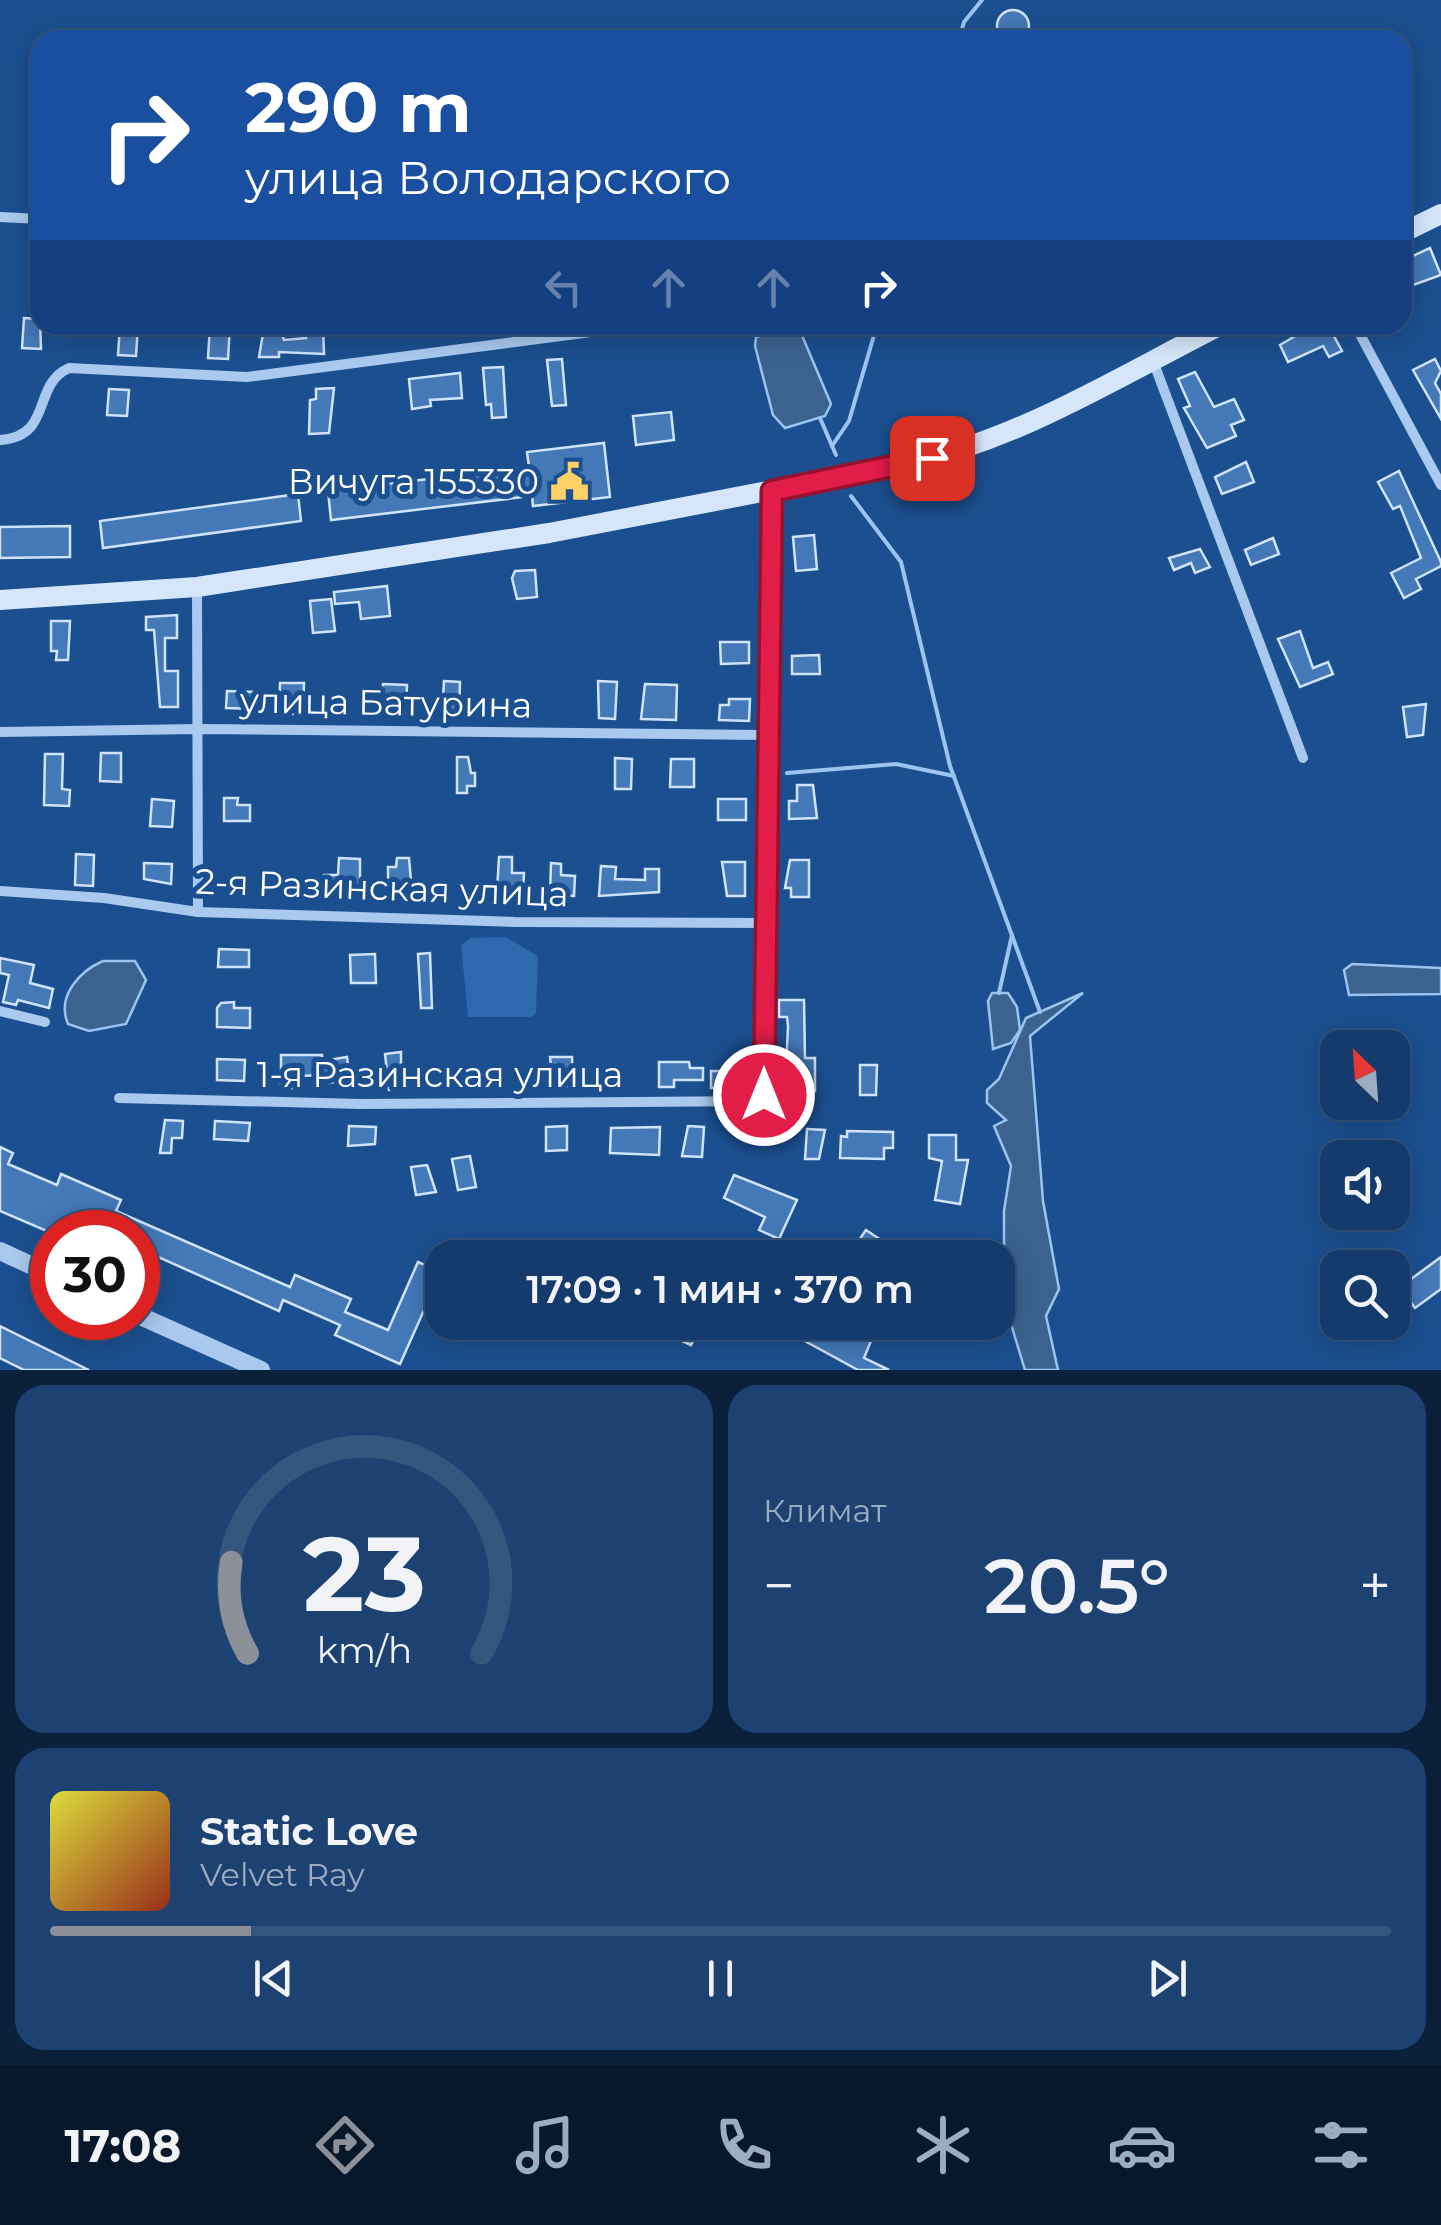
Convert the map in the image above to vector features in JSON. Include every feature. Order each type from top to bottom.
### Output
[{"type":"main road","points":[[1412,229],[1441,214]]},
{"type":"main road","points":[[0,600],[197,587],[549,532],[772,491],[983,444],[1029,426],[1201,335]]},
{"type":"street","points":[[0,218],[30,219]]},
{"type":"street","points":[[0,440],[14,439],[31,428],[52,378],[69,368],[247,377],[568,335]]},
{"type":"street","points":[[1360,335],[1441,485]]},
{"type":"street","points":[[1152,360],[1303,758]]},
{"type":"street","points":[[764,923],[772,735],[772,491]]},
{"type":"street","points":[[197,587],[198,912]]},
{"type":"street","name":"улица Батурина","points":[[0,732],[198,728],[772,735]]},
{"type":"street","name":"2-я Разинская улица","points":[[0,890],[104,898],[198,912],[515,922],[764,923]]},
{"type":"street","name":"1-я Разинская улица","points":[[119,1098],[361,1104],[760,1101],[764,923]]},
{"type":"street","points":[[0,1011],[45,1022]]},
{"type":"street","points":[[0,1251],[30,1265]]},
{"type":"street","points":[[160,1325],[261,1370]]},
{"type":"shaded area","points":[[802,335],[831,404],[825,416],[785,428],[773,415],[756,337]]},
{"type":"shaded area","points":[[506,937],[538,956],[536,1013],[531,1017],[468,1017],[461,945],[471,938]]},
{"type":"shaded area","points":[[103,961],[135,961],[146,980],[126,1024],[89,1031],[68,1024],[65,1004],[72,986]]},
{"type":"shaded area","points":[[1352,964],[1441,968],[1441,994],[1349,995],[1344,970]]},
{"type":"shaded area","points":[[992,993],[1008,993],[1017,1007],[1020,1030],[1011,1043],[993,1049],[988,1001]]},
{"type":"shaded area","points":[[1083,993],[1030,1036],[1043,1201],[1059,1289],[1046,1316],[1058,1370],[1025,1370],[1015,1337],[1015,1240],[1004,1240],[1011,1166],[994,1126],[1006,1120],[987,1103],[987,1090],[999,1079],[1026,1018]]},
{"type":"building","points":[[1007,11],[1019,11],[1028,20],[1028,30],[998,30],[998,20]]},
{"type":"building","points":[[1430,248],[1441,275],[1412,285],[1412,256]]},
{"type":"building","points":[[24,318],[30,318],[30,335],[41,335],[41,349],[22,348]]},
{"type":"building","points":[[119,335],[137,335],[136,356],[118,355]]},
{"type":"building","points":[[209,335],[229,335],[228,359],[208,358]]},
{"type":"building","points":[[263,335],[282,335],[284,340],[323,335],[324,354],[279,352],[279,357],[259,357]]},
{"type":"building","points":[[1297,335],[1333,335],[1342,351],[1329,357],[1323,346],[1288,362],[1280,345]]},
{"type":"building","points":[[562,359],[566,405],[552,406],[547,360]]},
{"type":"building","points":[[1435,359],[1441,371],[1435,383],[1441,394],[1441,419],[1413,370]]},
{"type":"building","points":[[503,367],[506,417],[492,418],[491,404],[486,405],[483,368]]},
{"type":"building","points":[[1195,372],[1214,407],[1234,399],[1244,420],[1231,425],[1236,436],[1207,448],[1184,408],[1190,406],[1178,379]]},
{"type":"building","points":[[460,373],[462,398],[430,400],[431,406],[412,409],[409,379]]},
{"type":"building","points":[[334,388],[329,433],[309,434],[310,400],[316,399],[316,389]]},
{"type":"building","points":[[109,389],[129,390],[127,416],[107,415]]},
{"type":"building","points":[[671,412],[674,440],[636,445],[633,416]]},
{"type":"building","points":[[604,443],[610,497],[533,506],[532,496],[331,520],[328,491],[529,467],[527,452]]},
{"type":"building","points":[[1246,462],[1254,482],[1222,494],[1215,477]]},
{"type":"building","points":[[1399,471],[1441,562],[1441,566],[1416,579],[1421,589],[1404,598],[1391,573],[1421,558],[1400,506],[1393,509],[1378,482]]},
{"type":"building","points":[[298,494],[301,521],[103,548],[100,521]]},
{"type":"building","points":[[70,526],[70,557],[0,558],[0,527]]},
{"type":"building","points":[[814,535],[817,569],[796,571],[793,537]]},
{"type":"building","points":[[1273,538],[1279,554],[1251,565],[1245,550]]},
{"type":"building","points":[[1200,549],[1210,567],[1195,573],[1191,563],[1174,570],[1169,558]]},
{"type":"building","points":[[535,570],[537,597],[517,599],[512,578],[515,571]]},
{"type":"building","points":[[387,586],[390,616],[361,619],[359,602],[335,604],[334,592]]},
{"type":"building","points":[[331,599],[335,631],[313,633],[310,601]]},
{"type":"building","points":[[177,615],[177,638],[165,638],[165,671],[178,671],[178,707],[160,707],[154,630],[146,630],[146,617]]},
{"type":"building","points":[[51,621],[70,621],[68,660],[56,660],[57,651],[51,651]]},
{"type":"building","points":[[1300,631],[1313,668],[1328,662],[1333,674],[1300,687],[1278,639]]},
{"type":"building","points":[[720,642],[749,642],[749,663],[721,664]]},
{"type":"building","points":[[819,655],[820,674],[792,674],[792,656]]},
{"type":"building","points":[[444,681],[460,682],[459,715],[442,715]]},
{"type":"building","points":[[598,681],[617,682],[615,719],[599,718]]},
{"type":"building","points":[[280,683],[304,683],[303,714],[279,714]]},
{"type":"building","points":[[383,684],[407,685],[406,713],[382,713]]},
{"type":"building","points":[[645,684],[677,685],[676,720],[641,719]]},
{"type":"building","points":[[227,691],[257,692],[257,709],[226,708]]},
{"type":"building","points":[[729,699],[750,699],[749,721],[719,720],[720,705],[729,705]]},
{"type":"building","points":[[1426,704],[1423,735],[1407,737],[1403,707]]},
{"type":"building","points":[[101,753],[121,753],[121,782],[100,781]]},
{"type":"building","points":[[45,754],[63,754],[62,789],[70,790],[69,806],[44,805]]},
{"type":"building","points":[[457,757],[468,757],[471,773],[475,773],[475,786],[467,786],[467,793],[457,793]]},
{"type":"building","points":[[615,758],[632,759],[631,789],[615,789]]},
{"type":"building","points":[[671,759],[694,759],[694,787],[670,787]]},
{"type":"building","points":[[797,785],[813,785],[817,818],[789,819],[789,801],[797,801]]},
{"type":"building","points":[[224,798],[238,798],[237,805],[250,805],[250,821],[224,821]]},
{"type":"building","points":[[152,799],[174,801],[172,827],[150,826]]},
{"type":"building","points":[[718,799],[746,799],[746,820],[718,820]]},
{"type":"building","points":[[76,854],[94,855],[93,886],[75,885]]},
{"type":"building","points":[[499,857],[512,857],[512,873],[524,873],[523,892],[497,891]]},
{"type":"building","points":[[339,858],[360,859],[360,891],[324,891],[324,875],[338,875]]},
{"type":"building","points":[[397,858],[409,858],[412,893],[388,892],[388,867],[396,867]]},
{"type":"building","points":[[790,860],[809,860],[809,897],[791,897],[791,888],[785,888]]},
{"type":"building","points":[[722,862],[745,862],[745,896],[727,896]]},
{"type":"building","points":[[144,863],[172,864],[171,884],[144,879]]},
{"type":"building","points":[[551,863],[561,864],[561,875],[575,876],[574,896],[550,895]]},
{"type":"building","points":[[601,866],[616,867],[615,879],[645,880],[645,869],[659,869],[659,892],[599,896]]},
{"type":"building","points":[[219,949],[249,950],[249,967],[218,967]]},
{"type":"building","points":[[430,953],[432,1008],[421,1008],[418,954]]},
{"type":"building","points":[[375,954],[376,983],[351,983],[350,955]]},
{"type":"building","points":[[0,958],[34,965],[30,983],[53,989],[49,1008],[18,1000],[16,1005],[3,1002],[9,975],[0,973]]},
{"type":"building","points":[[779,1000],[804,1000],[805,1058],[815,1058],[815,1091],[785,1091],[788,1026],[787,1017],[779,1017]]},
{"type":"building","points":[[234,1002],[234,1008],[250,1008],[250,1028],[217,1027],[217,1008],[221,1003]]},
{"type":"building","points":[[401,1052],[401,1089],[389,1090],[385,1054]]},
{"type":"building","points":[[281,1055],[322,1055],[322,1061],[347,1057],[349,1073],[344,1074],[345,1083],[328,1082],[327,1075],[298,1076],[298,1088],[281,1088]]},
{"type":"building","points":[[550,1057],[572,1057],[573,1086],[553,1086]]},
{"type":"building","points":[[217,1059],[245,1060],[244,1081],[217,1080]]},
{"type":"building","points":[[659,1062],[689,1062],[690,1068],[703,1068],[703,1080],[674,1080],[674,1087],[659,1087]]},
{"type":"building","points":[[860,1065],[877,1065],[876,1095],[860,1095]]},
{"type":"building","points":[[711,1071],[744,1071],[744,1088],[711,1088]]},
{"type":"building","points":[[165,1120],[183,1121],[182,1138],[172,1138],[171,1153],[160,1153]]},
{"type":"building","points":[[215,1121],[250,1123],[248,1141],[214,1139]]},
{"type":"building","points":[[349,1126],[376,1127],[375,1144],[348,1146]]},
{"type":"building","points":[[567,1126],[567,1150],[546,1151],[546,1127]]},
{"type":"building","points":[[688,1126],[704,1127],[702,1157],[682,1156]]},
{"type":"building","points":[[660,1127],[659,1155],[610,1153],[611,1128]]},
{"type":"building","points":[[807,1129],[825,1130],[819,1159],[805,1159]]},
{"type":"building","points":[[847,1131],[893,1132],[893,1148],[884,1148],[884,1159],[840,1158],[841,1136],[847,1137]]},
{"type":"building","points":[[929,1135],[956,1135],[956,1160],[968,1160],[960,1204],[935,1200],[942,1161],[929,1158]]},
{"type":"building","points":[[0,1147],[13,1153],[8,1164],[57,1185],[61,1174],[121,1200],[116,1210],[30,1210],[30,1224],[0,1211]]},
{"type":"building","points":[[470,1156],[476,1187],[458,1190],[452,1159]]},
{"type":"building","points":[[427,1165],[436,1192],[416,1195],[411,1167]]},
{"type":"building","points":[[734,1175],[797,1200],[779,1239],[759,1230],[765,1217],[724,1198]]},
{"type":"building","points":[[160,1230],[290,1287],[295,1275],[351,1299],[345,1312],[388,1330],[418,1262],[425,1265],[425,1308],[400,1364],[335,1335],[340,1325],[283,1300],[279,1311],[160,1258]]},
{"type":"building","points":[[866,1230],[881,1240],[859,1240]]},
{"type":"building","points":[[1441,1257],[1441,1289],[1415,1308],[1410,1301],[1410,1280]]},
{"type":"building","points":[[0,1326],[89,1370],[24,1370],[0,1358]]},
{"type":"building","points":[[803,1340],[871,1340],[864,1358],[889,1370],[858,1370]]},
{"type":"waterway","points":[[962,30],[982,0]]},
{"type":"waterway","points":[[832,446],[849,421],[874,335]]},
{"type":"waterway","points":[[820,418],[836,455]]},
{"type":"waterway","points":[[851,496],[901,562],[950,766],[1040,1012]]},
{"type":"waterway","points":[[787,773],[896,764],[954,776]]},
{"type":"waterway","points":[[999,993],[1012,935]]},
{"type":"place","name":"Вичуга 155330","points":[[569,482]]},
{"type":"route","points":[[764,1095],[764,907],[772,735],[772,491],[932,458]]}]
